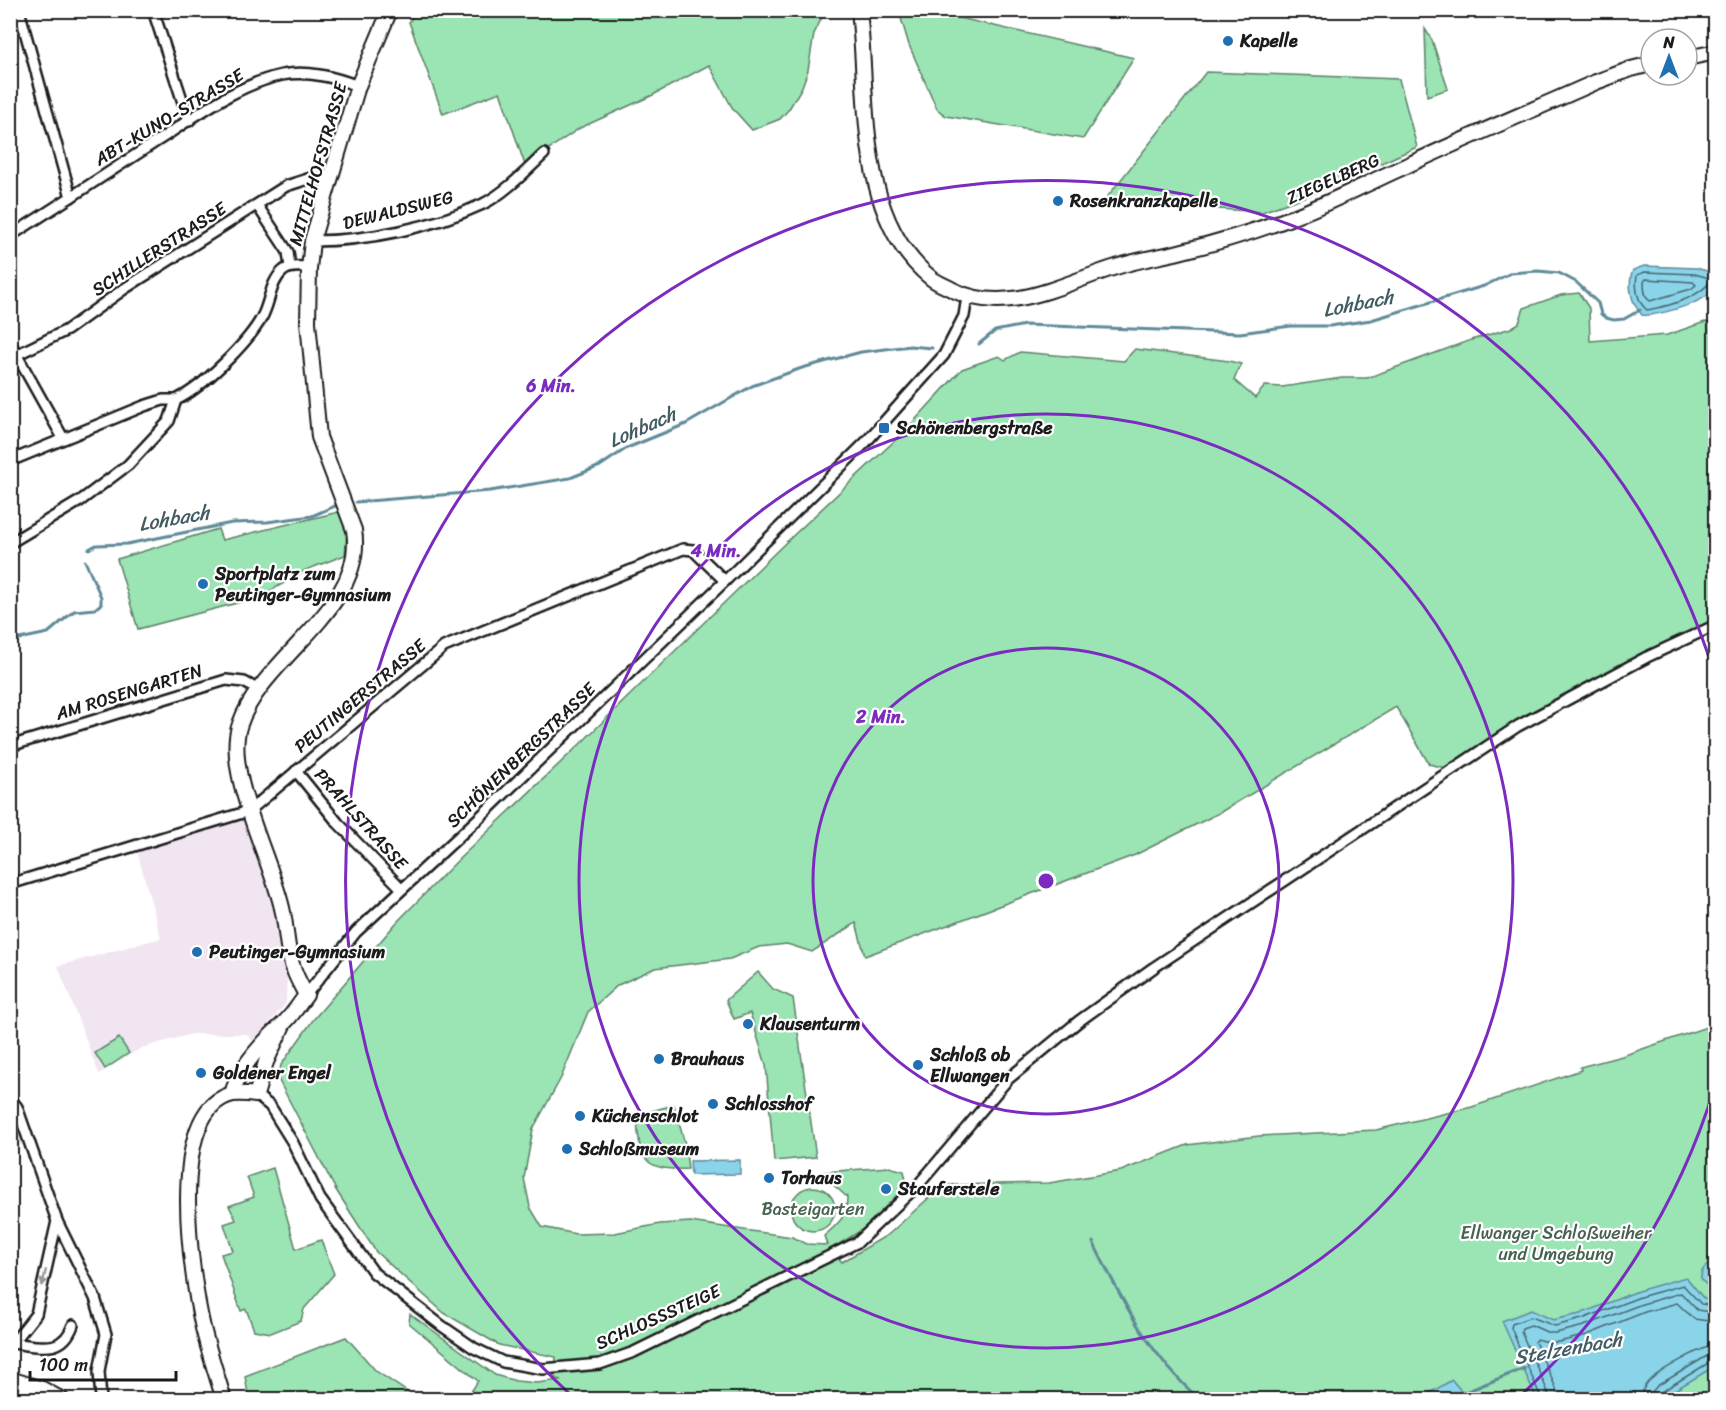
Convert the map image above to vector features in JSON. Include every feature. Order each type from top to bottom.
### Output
[{"type":"street","points":[[19,10],[71,197]]},
{"type":"street","points":[[153,10],[189,121]]},
{"type":"street","name":"MITTELHOFSTRASSE","points":[[306,995],[293,969],[282,907],[249,811],[236,757],[236,736],[257,689],[334,603],[353,562],[356,544],[354,530],[319,437],[309,334],[309,267],[312,241],[358,86],[390,10]]},
{"type":"street","points":[[859,10],[867,133],[875,178],[885,210],[893,229],[912,259],[932,280],[968,297]]},
{"type":"street","points":[[1699,56],[1716,52]]},
{"type":"street","name":"ZIEGELBERG","points":[[968,297],[1014,299],[1040,294],[1118,266],[1234,238],[1288,219],[1596,82],[1639,67]]},
{"type":"street","name":"ABT-KUNO-STRASSE","points":[[10,236],[246,86],[283,75],[306,73],[324,75],[358,86]]},
{"type":"street","name":"DEWALDSWEG","points":[[312,241],[338,241],[377,236],[435,221],[474,207],[484,203],[521,176],[544,154]]},
{"type":"street","name":"SCHILLERSTRASSE","points":[[13,357],[67,330],[124,289],[299,181],[310,178],[328,182]]},
{"type":"street","points":[[257,205],[288,252],[291,267]]},
{"type":"street","points":[[10,461],[144,406],[163,400],[176,400],[189,394],[243,346],[263,317],[279,275],[291,267],[309,267]]},
{"type":"street","name":"SCHÖNENBERGSTRASSE","points":[[306,995],[356,932],[480,817],[866,442],[944,355],[964,316],[968,297]]},
{"type":"street","points":[[10,343],[13,357],[63,438]]},
{"type":"street","points":[[10,543],[80,501],[128,465],[169,421],[176,400]]},
{"type":"street","name":"PEUTINGERSTRASSE","points":[[10,884],[249,811],[444,647],[683,549],[693,550],[725,581]]},
{"type":"street","name":"SCHLOSSSTEIGE","points":[[256,1095],[270,1106],[293,1143],[320,1199],[374,1273],[442,1326],[474,1348],[503,1362],[543,1369],[600,1364],[634,1352],[844,1251],[858,1242],[919,1184],[1008,1079],[1079,1021],[1153,968],[1518,726],[1647,657],[1716,625]]},
{"type":"street","name":"AM ROSENGARTEN","points":[[10,746],[226,680],[244,682],[257,689]]},
{"type":"street","name":"PRAHLSTRASSE","points":[[296,771],[338,823],[402,889]]},
{"type":"street","points":[[224,1400],[204,1329],[193,1270],[188,1214],[188,1182],[194,1142],[200,1122],[218,1101],[232,1094],[256,1095],[266,1062],[283,1025],[306,995]]},
{"type":"street","points":[[232,1094],[239,1075],[273,1032],[283,1025]]},
{"type":"street","points":[[10,1098],[57,1221],[95,1298],[106,1334],[99,1371],[101,1400]]},
{"type":"street","points":[[12,1343],[36,1314],[57,1221]]},
{"type":"street","points":[[12,1343],[48,1347],[64,1342],[73,1325]]},
{"type":"street","points":[[10,1379],[42,1389],[62,1400]]},
{"type":"shaded area","name":"Peutinger-Gymnasium","points":[[245,818],[275,907],[287,973],[286,1003],[254,1042],[247,1034],[192,1034],[141,1048],[99,1074],[58,966],[161,938],[137,851]]},
{"type":"shaded area","points":[[17,1104],[32,1140],[11,1150],[11,1107]]},
{"type":"green space","points":[[417,10],[825,11],[814,34],[808,70],[802,87],[780,119],[752,130],[733,109],[709,65],[653,95],[580,128],[525,165],[500,92],[443,114],[409,22]]},
{"type":"green space","points":[[902,10],[929,11],[1134,58],[1083,139],[946,116],[937,109],[909,45],[900,15]]},
{"type":"green space","points":[[1425,29],[1432,40],[1448,89],[1427,96]]},
{"type":"green space","points":[[1206,72],[1399,79],[1417,147],[1312,194],[1262,212],[1104,201]]},
{"type":"green space","name":"Ellwanger Schloßweiher und Umgebung","points":[[1579,293],[1589,308],[1590,341],[1667,335],[1705,322],[1715,323],[1715,619],[1569,693],[1445,768],[1429,764],[1396,707],[1219,813],[1135,855],[865,956],[856,923],[812,952],[787,944],[759,947],[730,959],[655,968],[618,985],[588,1012],[561,1078],[533,1129],[524,1178],[530,1207],[542,1227],[576,1234],[615,1233],[660,1224],[690,1222],[792,1237],[806,1244],[827,1245],[824,1236],[841,1219],[846,1210],[847,1197],[825,1181],[824,1172],[889,1167],[904,1171],[906,1180],[902,1190],[865,1228],[831,1249],[842,1262],[889,1234],[943,1185],[1049,1183],[1121,1171],[1187,1145],[1259,1136],[1376,1130],[1472,1107],[1581,1070],[1580,1067],[1622,1056],[1715,1024],[1715,1399],[249,1400],[245,1376],[346,1337],[376,1371],[412,1395],[467,1398],[478,1381],[409,1323],[410,1314],[495,1375],[516,1381],[537,1383],[560,1380],[555,1378],[556,1357],[499,1345],[444,1313],[376,1252],[336,1190],[278,1079],[281,1065],[313,1020],[397,922],[782,546],[905,431],[962,369],[999,356],[1005,360],[1020,352],[1124,361],[1135,349],[1241,364],[1234,380],[1255,398],[1265,386],[1282,387],[1342,378],[1367,378],[1511,328],[1519,323],[1524,308],[1561,295]]},
{"type":"green space","name":"Sportplatz zum Peutinger-Gymnasium","points":[[339,512],[347,532],[345,555],[306,570],[260,597],[138,629],[117,559],[218,529],[222,540]]},
{"type":"green space","points":[[758,972],[773,989],[793,998],[816,1157],[774,1161],[766,1065],[750,1013],[734,1019],[726,1000]]},
{"type":"green space","points":[[119,1038],[129,1053],[105,1069],[95,1053]]},
{"type":"green space","points":[[674,1105],[685,1144],[688,1169],[655,1166],[644,1156],[641,1149],[639,1120],[650,1112]]},
{"type":"green space","points":[[273,1168],[296,1249],[321,1240],[334,1274],[304,1309],[301,1321],[271,1333],[254,1330],[246,1309],[241,1311],[221,1254],[233,1251],[224,1224],[236,1220],[229,1206],[254,1197],[247,1177]]},
{"type":"green space","name":"Basteigarten","points":[[813,1187],[828,1194],[835,1209],[828,1224],[813,1231],[798,1224],[791,1209],[798,1194]]},
{"type":"water","points":[[1644,266],[1696,268],[1715,273],[1714,285],[1703,299],[1666,312],[1642,315],[1633,299],[1630,282],[1633,270]]},
{"type":"water","points":[[740,1160],[740,1174],[691,1175],[690,1161]]},
{"type":"water","points":[[1715,1260],[1715,1287],[1711,1288],[1701,1280],[1701,1276],[1704,1268]]},
{"type":"water","points":[[1686,1277],[1704,1299],[1715,1300],[1715,1366],[1660,1399],[1537,1399],[1502,1321],[1531,1310],[1553,1320],[1580,1314],[1638,1291]]},
{"type":"water","points":[[1452,1380],[1468,1399],[1423,1399],[1426,1395]]},
{"type":"waterway","name":"Lohbach","points":[[979,344],[995,331],[1025,325],[1240,333],[1291,326],[1330,326],[1371,320],[1484,286],[1511,273],[1538,271],[1559,273],[1576,282],[1598,303],[1601,314],[1606,318],[1624,319],[1640,310]]},
{"type":"waterway","name":"Lohbach","points":[[356,502],[490,491],[570,478],[600,466],[627,448],[686,424],[752,386],[802,368],[861,352],[910,346],[932,348]]},
{"type":"waterway","name":"Lohbach","points":[[89,549],[96,545],[127,544],[232,523],[267,522],[312,516],[335,506]]},
{"type":"waterway","name":"Lohbach","points":[[10,641],[48,633],[74,611],[95,609],[101,604],[101,597],[85,561]]},
{"type":"waterway","points":[[1093,1242],[1126,1306],[1151,1346],[1200,1400]]},
{"type":"waterway","name":"Stelzenbach","points":[[1456,1400],[1463,1393],[1525,1368]]},
{"type":"place","name":"Kapelle","points":[[1228,41]]},
{"type":"place","name":"Rosenkranzkapelle","points":[[1058,201]]},
{"type":"place","name":"Schönenbergstraße","points":[[884,428]]},
{"type":"place","name":"Sportplatz zum Peutinger-Gymnasium","points":[[203,584]]},
{"type":"place","name":"Peutinger-Gymnasium","points":[[197,952]]},
{"type":"place","name":"Klausenturm","points":[[748,1024]]},
{"type":"place","name":"Brauhaus","points":[[659,1059]]},
{"type":"place","name":"Schloß ob Ellwangen","points":[[918,1065]]},
{"type":"place","name":"Goldener Engel","points":[[201,1073]]},
{"type":"place","name":"Schlosshof","points":[[713,1104]]},
{"type":"place","name":"Küchenschlot","points":[[580,1116]]},
{"type":"place","name":"Schloßmuseum","points":[[567,1149]]},
{"type":"place","name":"Torhaus","points":[[769,1178]]},
{"type":"place","name":"Stauferstele","points":[[886,1189]]}]
